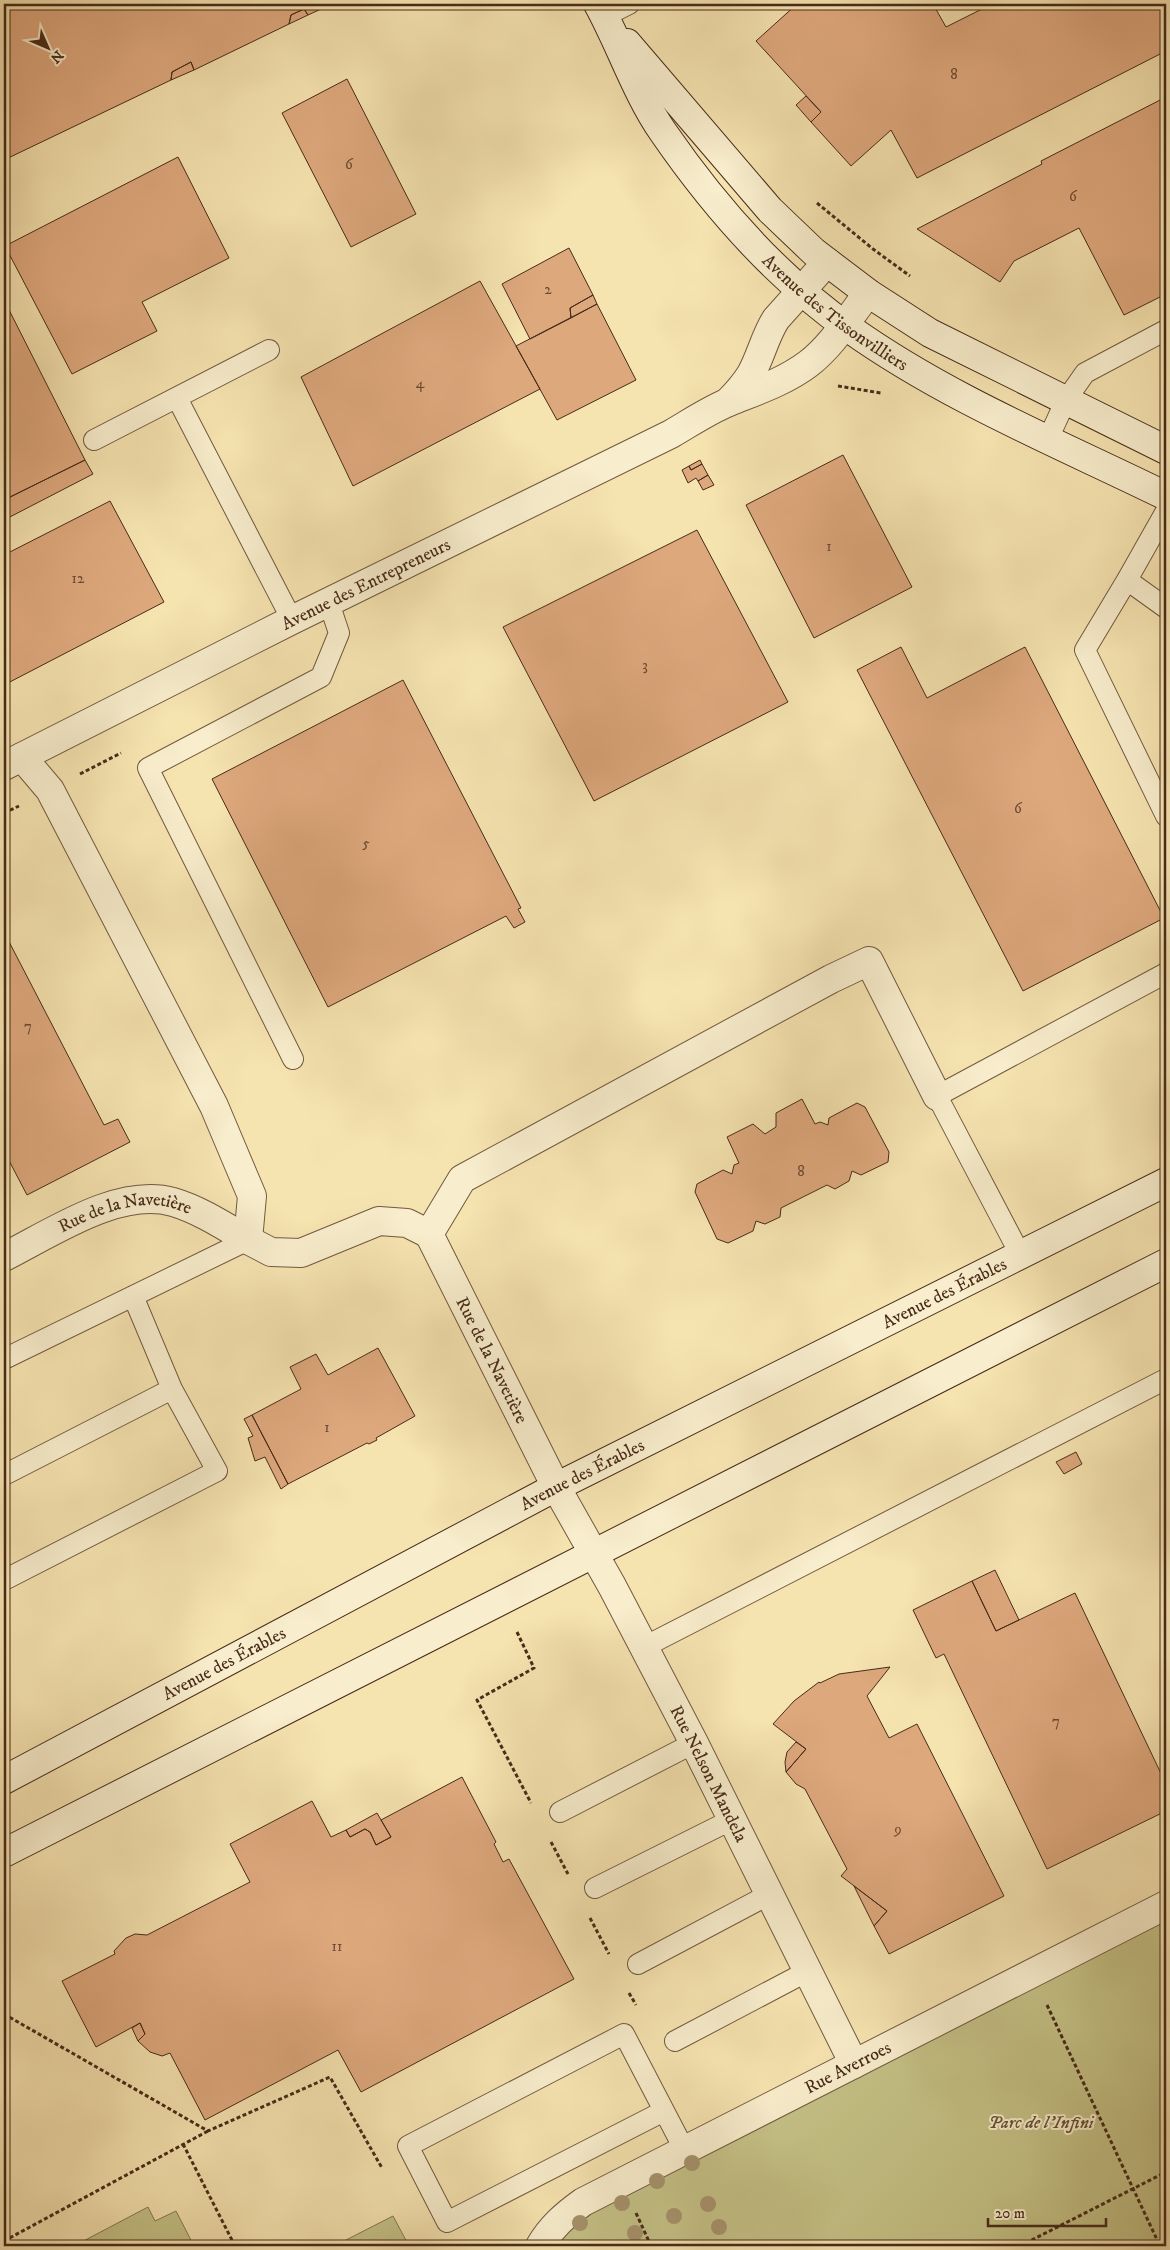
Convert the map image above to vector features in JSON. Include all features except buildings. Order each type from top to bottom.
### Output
[{"type":"street","name":"Avenue des Tissonvilliers","points":[[601,10],[770,210],[827,262],[868,293],[930,333],[1166,450]]},
{"type":"street","name":"Avenue des Tissonvilliers","points":[[601,10],[636,84],[662,130],[695,176],[745,235],[802,290],[844,324],[909,368],[1048,439],[1166,496]]},
{"type":"street","name":"Avenue des Entrepreneurs","points":[[727,403],[740,390],[752,372],[769,329],[776,319],[827,262]]},
{"type":"street","name":"Avenue des Entrepreneurs","points":[[13,762],[292,620],[671,434],[727,403],[774,384],[809,363],[822,352],[868,293]]},
{"type":"street","points":[[13,762],[50,790],[214,1106],[252,1196],[248,1240]]},
{"type":"street","points":[[429,1234],[462,1178],[831,979],[869,961],[937,1096]]},
{"type":"street","name":"Avenue des Érables","points":[[4,1780],[556,1487],[1166,1182]]},
{"type":"street","name":"Rue de la Navetière","points":[[4,1257],[106,1206],[136,1199],[173,1202],[204,1215],[271,1252],[301,1253],[379,1221],[407,1223],[429,1234],[556,1487]]},
{"type":"street","points":[[4,1853],[1166,1264]]},
{"type":"street","name":"Rue Nelson Mandela","points":[[556,1487],[594,1553],[694,1742],[731,1820],[770,1894],[854,2064]]},
{"type":"street","name":"Rue Averroes","points":[[540,2246],[563,2216],[583,2202],[1166,1905]]},
{"type":"lane","points":[[601,10],[629,4]]},
{"type":"lane","points":[[1048,439],[1066,400],[1085,373],[1166,330]]},
{"type":"lane","points":[[94,440],[269,350]]},
{"type":"lane","points":[[177,398],[292,620]]},
{"type":"lane","points":[[1166,511],[1085,650],[1166,816]]},
{"type":"lane","points":[[1127,580],[1166,608]]},
{"type":"lane","points":[[293,1059],[148,768],[321,677],[339,633],[329,603]]},
{"type":"lane","points":[[1021,1256],[937,1096],[1166,973]]},
{"type":"lane","points":[[4,1359],[248,1240]]},
{"type":"lane","points":[[4,1580],[217,1471],[172,1390],[133,1296]]},
{"type":"lane","points":[[644,1647],[1166,1379]]},
{"type":"lane","points":[[4,1475],[172,1390]]},
{"type":"lane","points":[[560,1812],[694,1742]]},
{"type":"lane","points":[[595,1888],[731,1820]]},
{"type":"lane","points":[[638,1964],[770,1894]]},
{"type":"lane","points":[[675,2041],[808,1971]]},
{"type":"lane","points":[[664,2111],[447,2222],[408,2146],[624,2034],[685,2151]]},
{"type":"path","points":[[810,198],[873,249],[917,281]]},
{"type":"path","points":[[502,1599],[534,1668],[477,1700],[532,1806]]},
{"type":"path","points":[[550,1841],[569,1876]]},
{"type":"path","points":[[587,1912],[610,1956]]},
{"type":"path","points":[[1032,1972],[1160,2246]]},
{"type":"path","points":[[628,1991],[637,2008]]},
{"type":"path","points":[[4,2015],[208,2131]]},
{"type":"path","points":[[4,2241],[208,2131],[330,2078]]},
{"type":"path","points":[[183,2144],[235,2246]]},
{"type":"path","points":[[1020,2246],[1166,2172]]},
{"type":"green space","name":"Parc de l'Infini","points":[[1166,1919],[1166,2246],[557,2246],[580,2218]]},
{"type":"green space","points":[[148,2207],[155,2221],[176,2211],[194,2246],[74,2246]]},
{"type":"green space","points":[[393,2216],[409,2246],[350,2246],[346,2240]]}]
